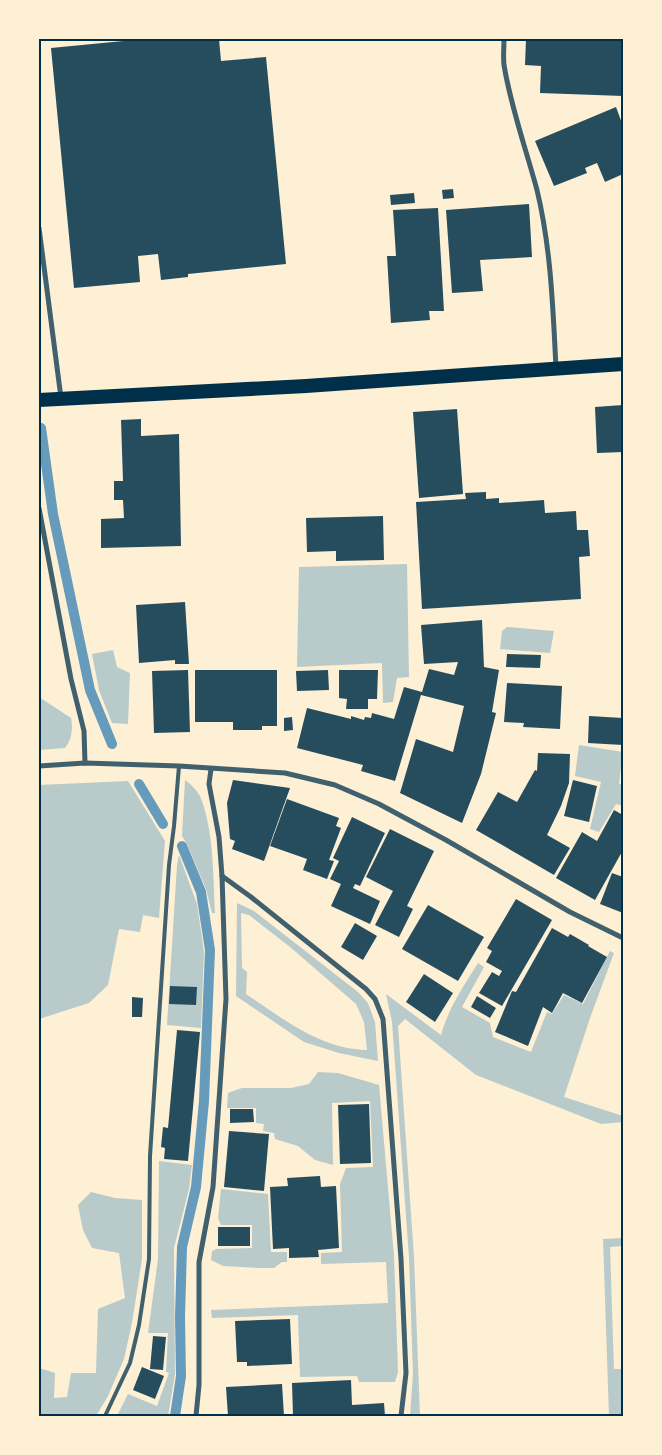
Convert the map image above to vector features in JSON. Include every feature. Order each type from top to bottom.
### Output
[{"type":"highway","points":[[39,400],[306,386],[623,364]]},
{"type":"street","points":[[504,39],[504,64],[516,116],[537,190],[544,225],[554,321],[556,369]]},
{"type":"street","points":[[39,228],[61,400]]},
{"type":"street","points":[[39,508],[71,679],[84,731],[85,764]]},
{"type":"street","points":[[39,766],[85,764],[211,768],[285,773],[335,785],[379,804],[446,840],[570,912],[623,938]]},
{"type":"street","points":[[196,1416],[199,1385],[199,1262],[213,1186],[226,999],[222,876],[219,837],[209,784],[211,768]]},
{"type":"street","points":[[222,876],[366,989],[375,999],[383,1019],[401,1259],[406,1373],[401,1416]]},
{"type":"lane","points":[[105,1416],[130,1363],[139,1325],[149,1259],[150,1156],[169,865],[179,766]]},
{"type":"shaded area","points":[[407,564],[409,677],[397,678],[393,702],[383,703],[382,663],[297,667],[299,567]]},
{"type":"shaded area","points":[[507,627],[554,631],[550,653],[500,649],[502,631]]},
{"type":"shaded area","points":[[113,650],[117,667],[130,673],[128,724],[112,723],[99,690],[92,654]]},
{"type":"shaded area","points":[[39,697],[71,718],[71,734],[65,748],[39,750]]},
{"type":"shaded area","points":[[579,745],[623,752],[619,784],[623,785],[623,806],[616,804],[599,832],[590,829],[601,782],[575,776]]},
{"type":"shaded area","points":[[185,780],[199,795],[206,814],[212,856],[215,913],[212,913],[206,889],[182,836]]},
{"type":"shaded area","points":[[128,781],[165,841],[159,918],[143,915],[140,932],[119,929],[108,985],[89,1003],[39,1019],[39,785]]},
{"type":"shaded area","points":[[179,855],[197,904],[204,952],[201,1028],[167,1025]]},
{"type":"shaded area","points":[[237,903],[254,911],[358,992],[368,1003],[375,1022],[378,1061],[339,1053],[304,1042],[236,996]],"holes":[[[241,913],[249,915],[290,947],[356,1004],[364,1022],[367,1050],[350,1048],[318,1038],[288,1022],[246,994],[247,972],[242,968]]]},
{"type":"shaded area","points":[[610,951],[614,953],[564,1097],[623,1116],[623,1122],[601,1124],[476,1075],[405,1019],[398,1026],[414,1257],[420,1416],[410,1416],[413,1373],[409,1258],[392,1022],[386,994],[441,1035],[452,1006],[478,963],[484,967],[462,1007],[490,1023],[493,1037],[531,1052],[547,1012],[552,1014],[564,995],[583,1004]]},
{"type":"shaded area","points":[[318,1072],[338,1073],[379,1085],[394,1256],[398,1372],[395,1382],[359,1382],[357,1376],[300,1377],[298,1315],[212,1318],[211,1310],[388,1303],[386,1262],[321,1264],[321,1253],[342,1252],[340,1184],[346,1168],[373,1167],[370,1101],[332,1103],[333,1165],[315,1160],[298,1146],[275,1139],[274,1133],[263,1131],[264,1124],[256,1123],[256,1108],[227,1108],[228,1093],[242,1088],[291,1088],[309,1084]]},
{"type":"shaded area","points":[[159,1161],[192,1165],[189,1189],[174,1248],[175,1374],[168,1416],[117,1416],[128,1394],[157,1406],[169,1373],[166,1372],[168,1333],[148,1333],[158,1259]]},
{"type":"shaded area","points":[[221,1189],[268,1194],[271,1252],[287,1252],[287,1262],[282,1262],[274,1268],[259,1268],[223,1266],[211,1260],[212,1251],[216,1249],[252,1248],[252,1225],[221,1225],[218,1218]]},
{"type":"shaded area","points":[[91,1192],[115,1198],[142,1200],[142,1259],[124,1359],[108,1396],[96,1416],[39,1416],[39,1368],[55,1373],[54,1398],[67,1397],[71,1373],[96,1373],[98,1309],[125,1298],[119,1253],[92,1248],[83,1230],[78,1205]]},
{"type":"shaded area","points":[[623,1238],[623,1246],[610,1247],[614,1369],[623,1369],[623,1416],[609,1416],[603,1239]]},
{"type":"building","points":[[144,39],[219,39],[221,61],[266,57],[286,264],[188,274],[188,277],[161,280],[158,254],[138,256],[140,282],[74,288],[51,48]]},
{"type":"building","points":[[526,39],[623,39],[623,96],[540,93],[541,66],[525,65]]},
{"type":"building","points":[[616,107],[623,126],[623,174],[605,182],[597,163],[585,168],[587,173],[554,186],[535,141]]},
{"type":"building","points":[[453,189],[454,198],[443,199],[442,190]]},
{"type":"building","points":[[414,193],[415,203],[391,205],[390,195]]},
{"type":"building","points":[[529,204],[532,257],[480,260],[483,291],[452,293],[446,210]]},
{"type":"building","points":[[438,208],[444,311],[429,311],[430,320],[391,323],[387,256],[396,256],[393,210]]},
{"type":"building","points":[[623,405],[623,452],[597,453],[595,407]]},
{"type":"building","points":[[457,409],[463,494],[419,498],[413,412]]},
{"type":"building","points":[[141,419],[141,436],[179,434],[181,546],[101,548],[101,519],[124,518],[123,500],[114,500],[114,481],[123,481],[121,420]]},
{"type":"building","points":[[486,492],[486,499],[499,498],[499,503],[544,500],[545,513],[576,511],[577,530],[588,530],[590,556],[579,557],[581,599],[422,609],[416,502],[466,499],[465,493]]},
{"type":"building","points":[[383,516],[384,560],[336,561],[336,551],[307,552],[306,518]]},
{"type":"building","points":[[185,602],[189,664],[175,664],[175,660],[139,663],[136,605]]},
{"type":"building","points":[[482,620],[484,667],[499,670],[492,712],[496,713],[481,774],[462,823],[400,793],[416,739],[453,752],[464,706],[421,695],[395,781],[361,771],[363,765],[297,748],[307,708],[351,719],[351,716],[364,720],[365,717],[371,718],[372,713],[394,719],[404,687],[422,692],[429,669],[454,675],[458,662],[424,664],[421,625]]},
{"type":"building","points":[[507,654],[541,655],[540,668],[506,667]]},
{"type":"building","points":[[188,670],[190,732],[154,733],[152,671]]},
{"type":"building","points":[[195,670],[277,670],[277,726],[262,726],[262,730],[233,730],[233,722],[195,722]]},
{"type":"building","points":[[328,670],[329,690],[297,691],[296,671]]},
{"type":"building","points":[[339,670],[378,670],[377,699],[368,699],[368,709],[346,709],[347,699],[339,698]]},
{"type":"building","points":[[507,683],[562,686],[560,729],[523,727],[524,723],[504,722]]},
{"type":"building","points":[[589,716],[623,718],[623,745],[588,743]]},
{"type":"building","points":[[292,717],[293,730],[284,731],[284,718]]},
{"type":"building","points":[[538,753],[570,754],[569,783],[561,806],[547,835],[570,848],[554,875],[476,830],[498,792],[517,802],[535,770],[537,771]]},
{"type":"building","points":[[233,780],[290,788],[264,861],[232,849],[235,841],[230,839],[227,803]]},
{"type":"building","points":[[573,780],[597,786],[589,822],[564,816]]},
{"type":"building","points":[[287,799],[339,818],[336,826],[341,828],[329,860],[334,861],[327,879],[303,870],[307,859],[270,846]]},
{"type":"building","points":[[614,810],[623,815],[623,850],[595,900],[556,878],[582,832],[597,841]]},
{"type":"building","points":[[352,817],[385,833],[360,886],[355,884],[353,888],[380,901],[370,924],[331,906],[341,884],[330,879],[339,861],[333,858]]},
{"type":"building","points":[[390,829],[434,851],[407,906],[413,909],[399,937],[375,925],[393,891],[366,877]]},
{"type":"building","points":[[612,873],[623,877],[623,913],[600,904]]},
{"type":"building","points":[[516,899],[552,920],[502,1006],[479,993],[492,972],[499,976],[502,971],[486,962],[492,951],[487,948]]},
{"type":"building","points":[[428,905],[484,937],[458,981],[402,949]]},
{"type":"building","points":[[355,923],[377,936],[363,960],[341,947]]},
{"type":"building","points":[[552,928],[568,937],[570,934],[607,957],[582,1003],[563,993],[552,1013],[543,1007],[528,1046],[495,1032],[512,991],[516,992]]},
{"type":"building","points":[[424,974],[453,993],[435,1022],[406,1002]]},
{"type":"building","points":[[170,986],[197,987],[196,1005],[169,1004]]},
{"type":"building","points":[[477,996],[496,1008],[490,1018],[471,1007]]},
{"type":"building","points":[[132,997],[143,998],[142,1017],[132,1017]]},
{"type":"building","points":[[177,1030],[200,1032],[188,1161],[164,1159],[165,1148],[161,1147],[163,1127],[168,1128]]},
{"type":"building","points":[[369,1104],[371,1163],[340,1164],[338,1105]]},
{"type":"building","points":[[230,1109],[253,1109],[254,1122],[230,1123]]},
{"type":"building","points":[[229,1131],[269,1134],[264,1191],[224,1187]]},
{"type":"building","points":[[320,1176],[321,1187],[336,1186],[339,1248],[318,1250],[319,1257],[289,1258],[289,1248],[273,1249],[270,1187],[288,1186],[287,1178]]},
{"type":"building","points":[[218,1227],[250,1227],[250,1246],[218,1246]]},
{"type":"building","points":[[290,1319],[292,1364],[247,1366],[247,1362],[237,1362],[235,1321]]},
{"type":"building","points":[[153,1336],[166,1337],[163,1370],[150,1369]]},
{"type":"building","points":[[142,1367],[164,1376],[155,1399],[133,1390]]},
{"type":"building","points":[[351,1380],[352,1405],[384,1403],[385,1416],[293,1416],[292,1383]]},
{"type":"building","points":[[282,1384],[284,1416],[228,1416],[226,1387]]},
{"type":"waterway","points":[[41,428],[53,514],[90,690],[112,744]]},
{"type":"waterway","points":[[139,784],[163,824]]},
{"type":"waterway","points":[[175,1416],[181,1376],[182,1247],[196,1187],[204,1101],[210,950],[201,892],[182,846]]}]
